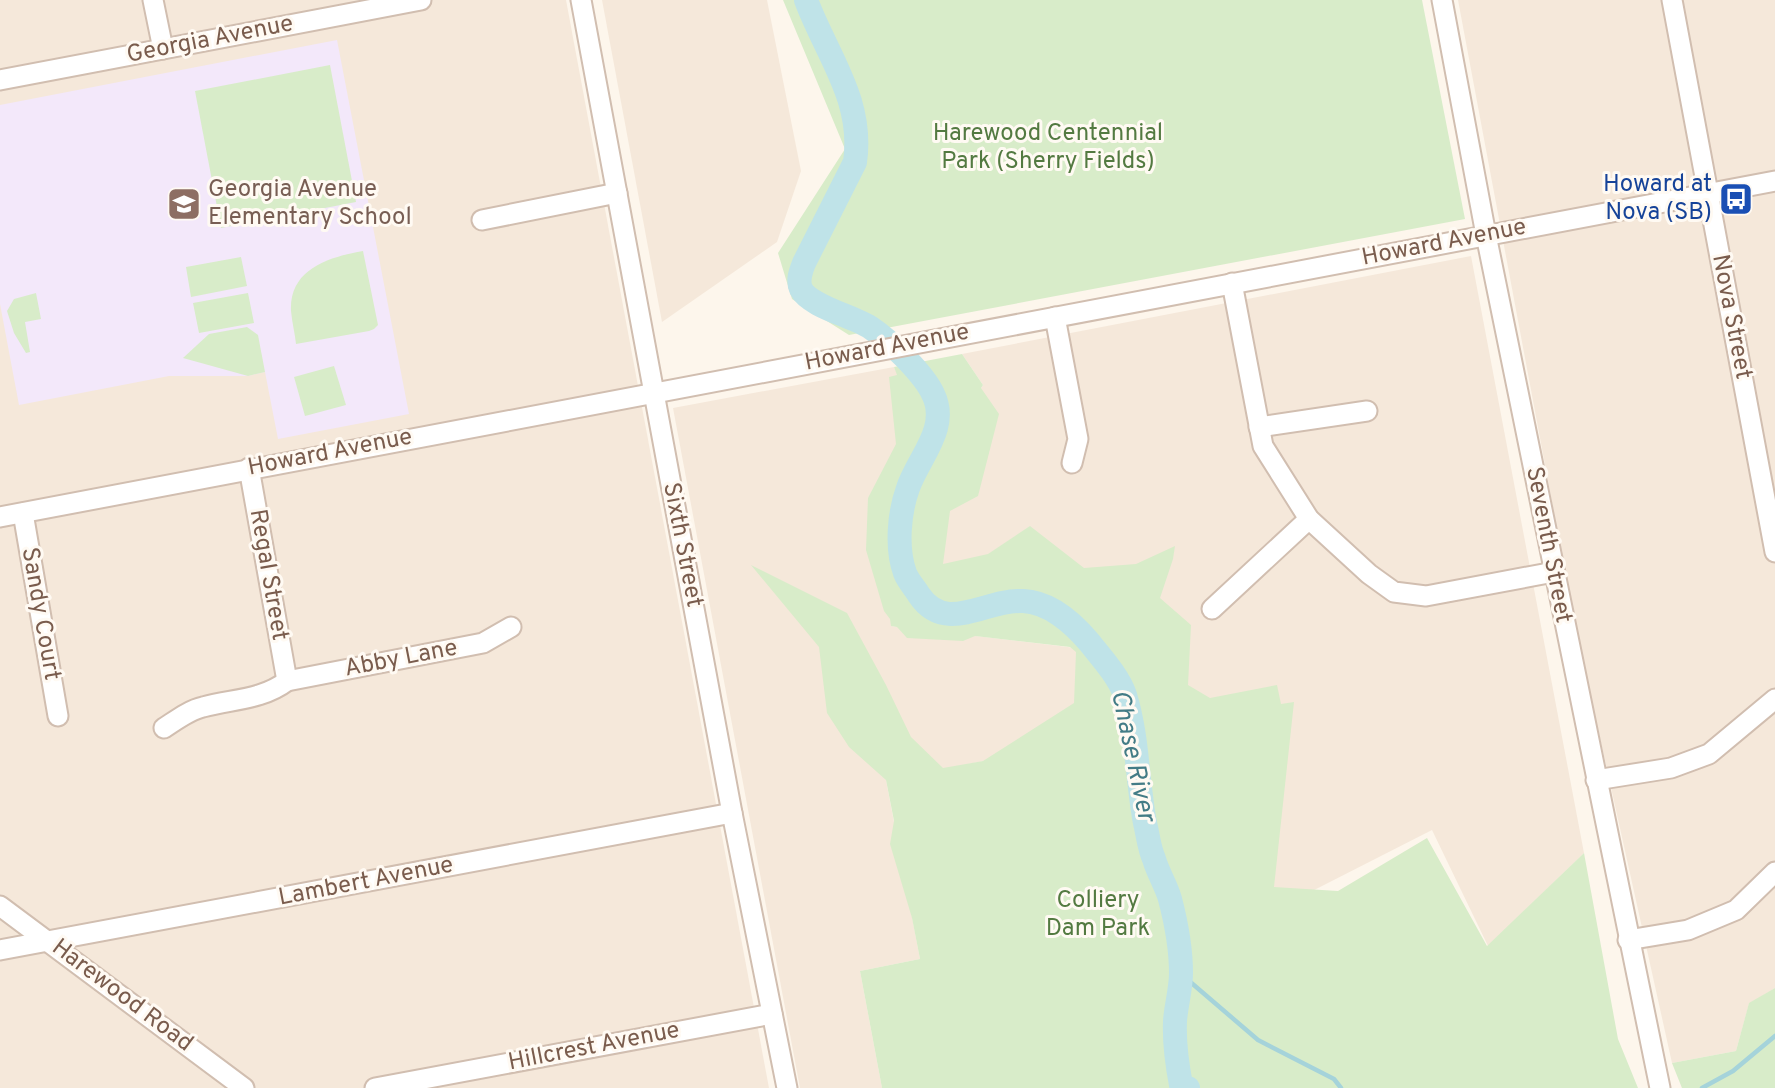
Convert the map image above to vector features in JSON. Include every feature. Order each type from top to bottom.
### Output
[{"type":"street","points":[[153,0],[163,49]]},
{"type":"street","name":"Georgia Avenue","points":[[0,80],[163,49],[362,5],[421,0]]},
{"type":"street","name":"Sixth Street","points":[[581,0],[732,813],[787,1088]]},
{"type":"street","name":"Seventh Street","points":[[1442,0],[1486,235],[1660,1088]]},
{"type":"street","name":"Nova Street","points":[[1672,0],[1771,508],[1775,552]]},
{"type":"street","name":"Howard Avenue","points":[[0,517],[1775,181]]},
{"type":"street","points":[[482,220],[617,193]]},
{"type":"street","points":[[1232,283],[1263,446],[1308,519],[1368,574],[1394,592],[1426,596],[1554,572]]},
{"type":"street","points":[[1055,317],[1078,439],[1072,463]]},
{"type":"street","points":[[1259,427],[1367,411]]},
{"type":"street","name":"Regal Street","points":[[249,468],[287,681]]},
{"type":"street","name":"Sandy Court","points":[[23,513],[58,716]]},
{"type":"street","points":[[1212,609],[1308,519]]},
{"type":"street","name":"Abby Lane","points":[[163,728],[199,707],[257,696],[275,690],[287,681],[483,643],[511,627]]},
{"type":"street","points":[[1596,780],[1671,768],[1709,754],[1775,699]]},
{"type":"street","name":"Lambert Avenue","points":[[0,950],[732,813]]},
{"type":"street","points":[[1628,940],[1688,930],[1736,910],[1775,872]]},
{"type":"street","name":"Harewood Road","points":[[0,906],[244,1088]]},
{"type":"street","name":"Hillcrest Avenue","points":[[375,1088],[772,1014]]},
{"type":"shaded area","points":[[0,0],[566,0],[769,1088],[0,1088]]},
{"type":"shaded area","points":[[602,0],[767,0],[801,171],[777,242],[662,322]]},
{"type":"shaded area","points":[[1458,0],[1775,0],[1775,988],[1749,1004],[1736,1051],[1672,1063],[1575,625]]},
{"type":"shaded area","name":"Georgia Avenue Elementary School","points":[[337,40],[409,414],[278,439],[265,372],[248,376],[169,376],[19,405],[0,304],[0,105]]},
{"type":"shaded area","points":[[1471,256],[1584,853],[1488,946],[1432,830],[1271,912],[1127,733],[1135,671],[932,589],[911,493],[983,385],[962,354]]},
{"type":"shaded area","points":[[894,367],[914,408],[891,626],[1076,648],[1087,741],[886,780],[920,959],[860,971],[882,1088],[800,1088],[673,408]]},
{"type":"green space","name":"Harewood Centennial Park (Sherry Fields)","points":[[783,0],[1422,0],[1465,219],[849,335],[792,299],[778,253],[845,149]]},
{"type":"green space","points":[[330,65],[356,202],[221,228],[195,91]]},
{"type":"green space","points":[[363,251],[378,325],[369,331],[296,344],[291,311],[292,297],[304,275],[337,257]]},
{"type":"green space","points":[[241,257],[247,286],[191,297],[186,267]]},
{"type":"green space","points":[[36,293],[41,319],[25,322],[30,352],[26,353],[14,333],[7,311],[14,299]]},
{"type":"green space","points":[[248,293],[254,323],[199,333],[193,303]]},
{"type":"green space","points":[[247,327],[258,335],[265,372],[248,376],[183,358],[209,334]]},
{"type":"green space","name":"Colliery Dam Park","points":[[962,354],[999,414],[978,496],[950,511],[943,564],[988,554],[1030,526],[1084,568],[1136,564],[1175,546],[1160,598],[1191,625],[1188,685],[1210,698],[1277,685],[1281,704],[1294,702],[1274,887],[1338,891],[1427,838],[1487,946],[1584,853],[1618,1039],[1638,1088],[882,1088],[860,971],[920,959],[912,918],[890,844],[894,821],[886,780],[849,747],[827,713],[819,647],[751,565],[847,613],[911,737],[943,768],[983,761],[1074,703],[1076,652],[1070,647],[975,636],[963,641],[907,638],[897,627],[891,626],[884,611],[866,550],[868,498],[896,444],[889,377],[897,375],[894,367]]},
{"type":"green space","points":[[334,366],[346,405],[305,416],[294,377]]},
{"type":"green space","points":[[1775,988],[1775,1088],[1682,1088],[1672,1063],[1736,1051],[1749,1003]]},
{"type":"waterway","name":"Chase River","points":[[806,0],[849,98],[856,140],[855,162],[804,263],[799,279],[801,289],[813,301],[878,333],[914,367],[933,394],[938,419],[931,442],[908,488],[902,508],[900,531],[902,563],[908,579],[919,595],[930,607],[941,613],[967,612],[1009,602],[1023,601],[1042,605],[1060,615],[1083,635],[1119,681],[1129,711],[1150,846],[1170,899],[1178,936],[1181,973],[1175,1045],[1181,1085],[1188,1088]]},
{"type":"waterway","points":[[1181,974],[1258,1040],[1334,1079],[1341,1088]]},
{"type":"waterway","points":[[1702,1088],[1733,1071],[1775,1036]]},
{"type":"place","name":"Howard at Nova (SB)","points":[[1736,199]]},
{"type":"place","name":"Georgia Avenue Elementary School","points":[[184,204]]}]
